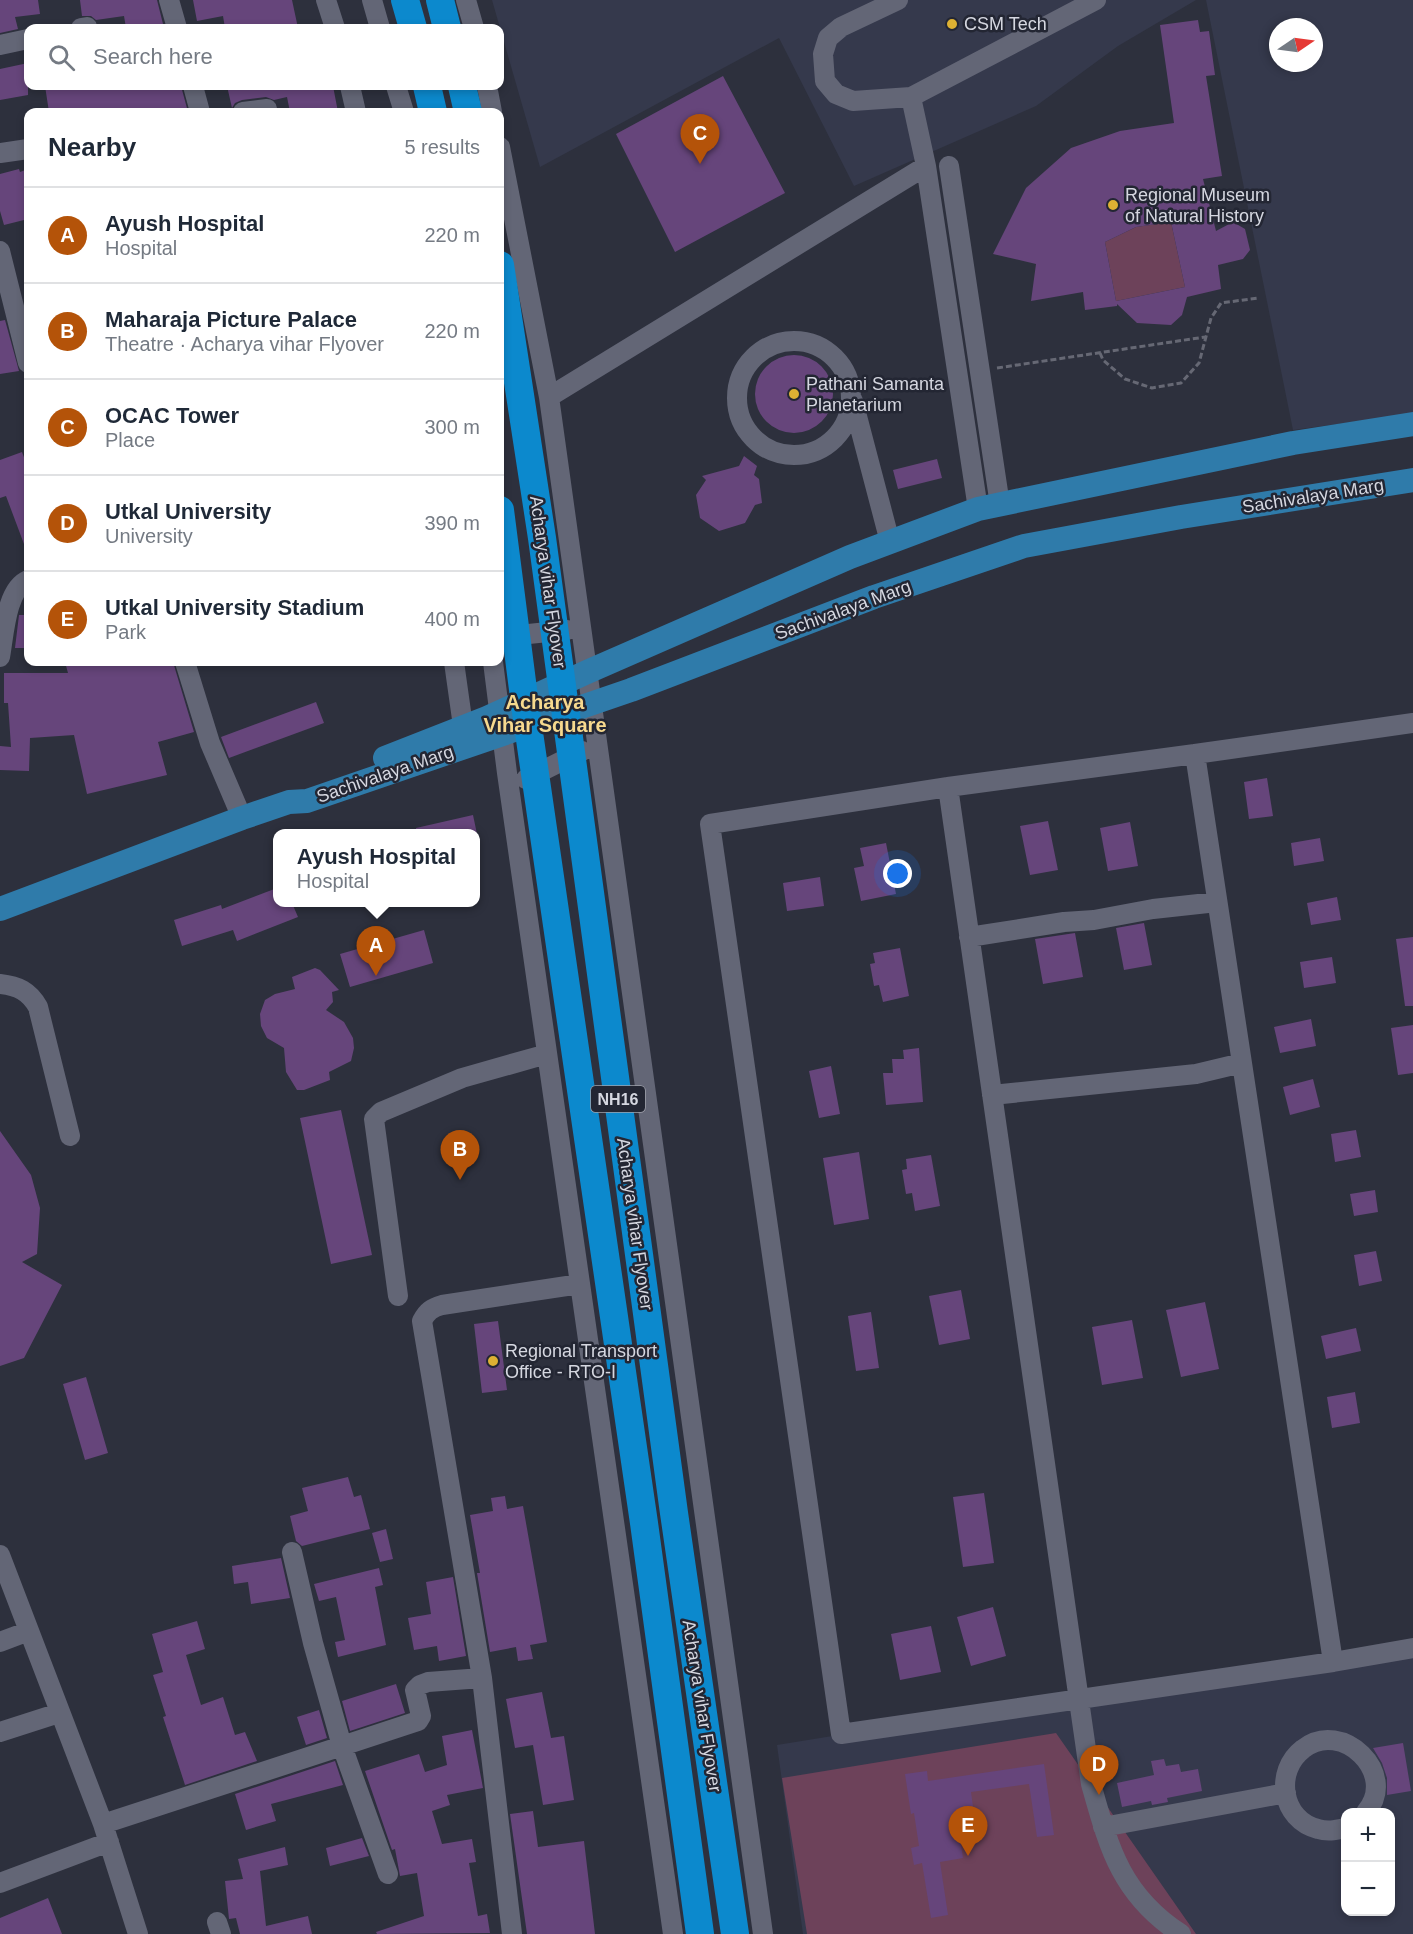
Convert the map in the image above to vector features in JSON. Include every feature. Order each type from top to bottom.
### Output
[{"type":"highway","points":[[405,0],[412,24]]},
{"type":"highway","points":[[440,0],[446,24]]},
{"type":"highway","points":[[428,90],[432,108]]},
{"type":"highway","points":[[463,90],[467,108]]},
{"type":"highway","name":"Acharya vihar Flyover","points":[[504,291],[542,538],[674,1513],[735,1934]]},
{"type":"highway","name":"Acharya vihar Flyover","points":[[504,541],[525,705],[632,1442],[700,1934]]},
{"type":"main road","points":[[502,723],[587,672],[850,557],[989,507],[1293,443],[1413,424]]},
{"type":"main road","name":"Sachivalaya Marg","points":[[289,802],[300,791],[464,726],[502,723],[593,703],[874,597],[1024,546],[1181,517],[1413,480]]},
{"type":"main road","name":"Sachivalaya Marg","points":[[1,904],[289,802],[307,801],[502,723]]},
{"type":"street","points":[[169,0],[176,24]]},
{"type":"street","points":[[326,0],[334,24]]},
{"type":"street","points":[[372,0],[379,24]]},
{"type":"street","points":[[466,0],[473,24]]},
{"type":"street","points":[[898,0],[841,27],[828,38],[823,54],[825,81],[836,94],[853,100],[911,97],[1096,0]]},
{"type":"street","points":[[0,45],[24,40]]},
{"type":"street","points":[[194,90],[199,108]]},
{"type":"street","points":[[351,90],[355,108]]},
{"type":"street","points":[[397,90],[403,108]]},
{"type":"street","points":[[488,90],[491,108]]},
{"type":"street","points":[[911,97],[927,166],[989,507]]},
{"type":"street","points":[[0,153],[24,150]]},
{"type":"street","points":[[549,398],[927,166]]},
{"type":"street","points":[[950,166],[980,371],[989,507]]},
{"type":"street","points":[[504,167],[549,398],[763,1934]]},
{"type":"street","points":[[0,251],[13,288],[24,343]]},
{"type":"street","points":[[851,395],[849,413],[841,432],[827,446],[809,454],[789,456],[770,451],[753,439],[741,423],[736,404],[738,384],[746,365],[758,352],[774,343],[791,340],[809,342],[826,350],[839,362],[848,378],[890,542]]},
{"type":"street","points":[[0,657],[10,604],[16,589],[24,583]]},
{"type":"street","points":[[504,632],[519,634],[560,632],[581,627]]},
{"type":"street","points":[[185,666],[210,742],[242,818]]},
{"type":"street","points":[[455,666],[464,726]]},
{"type":"street","points":[[494,666],[673,1934]]},
{"type":"street","points":[[1413,723],[948,787],[710,824],[799,1451],[842,1734],[1333,1662],[1413,1648]]},
{"type":"street","points":[[510,793],[526,779],[597,744]]},
{"type":"street","points":[[1195,754],[1333,1662]]},
{"type":"street","points":[[948,787],[1091,1784],[1108,1845],[1128,1884],[1160,1920],[1181,1934]]},
{"type":"street","points":[[969,937],[1064,922],[1094,920],[1154,909],[1217,902]]},
{"type":"street","points":[[0,984],[23,989],[32,995],[38,1007],[70,1136]]},
{"type":"street","points":[[398,1296],[374,1119],[381,1112],[462,1078],[547,1054]]},
{"type":"street","points":[[992,1095],[1196,1074],[1242,1063]]},
{"type":"street","points":[[512,1934],[482,1678],[422,1321],[426,1313],[442,1305],[580,1284]]},
{"type":"street","points":[[292,1552],[342,1746],[388,1875]]},
{"type":"street","points":[[0,1555],[103,1824],[138,1934]]},
{"type":"street","points":[[0,1642],[29,1631]]},
{"type":"street","points":[[103,1824],[418,1721],[421,1716],[415,1690],[424,1683],[482,1678]]},
{"type":"street","points":[[0,1732],[59,1713]]},
{"type":"street","points":[[1341,1829],[1331,1831],[1317,1829],[1304,1822],[1293,1812],[1284,1784],[1287,1770],[1294,1757],[1305,1747],[1318,1741],[1333,1740],[1348,1743],[1361,1752],[1370,1764],[1375,1779],[1374,1795],[1368,1808]]},
{"type":"street","points":[[1103,1827],[1286,1792]]},
{"type":"street","points":[[0,1883],[109,1842]]},
{"type":"path","points":[[1100,353],[1103,360],[1125,380],[1152,388],[1181,383],[1199,363],[1211,318],[1221,303],[1258,298]]},
{"type":"path","points":[[980,371],[1205,337]]},
{"type":"shaded area","points":[[492,0],[1196,0],[1118,46],[1036,106],[854,186],[779,38],[540,167],[504,42],[504,24],[499,24]]},
{"type":"shaded area","points":[[1206,0],[1413,0],[1413,414],[1293,430]]},
{"type":"shaded area","points":[[1171,222],[1185,287],[1116,301],[1105,242],[1136,227]]},
{"type":"shaded area","points":[[1413,1642],[1413,1934],[803,1934],[777,1745]]},
{"type":"shaded area","points":[[1056,1733],[1196,1934],[807,1934],[782,1778]]},
{"type":"building","points":[[0,0],[38,0],[40,14],[15,17],[18,29],[0,33]]},
{"type":"building","points":[[80,0],[157,0],[163,24],[125,24],[124,16],[96,20],[91,16],[82,16]]},
{"type":"building","points":[[193,0],[292,0],[297,24],[224,24],[223,16],[197,21]]},
{"type":"building","name":"Regional Museum of Natural History","points":[[1198,20],[1200,32],[1209,31],[1215,75],[1206,76],[1222,176],[1203,179],[1216,231],[1233,222],[1245,229],[1250,250],[1243,259],[1218,265],[1221,289],[1187,297],[1182,315],[1171,325],[1137,323],[1117,304],[1117,306],[1085,310],[1083,292],[1031,301],[1036,264],[993,254],[1026,188],[1071,148],[1120,131],[1174,123],[1160,25]],"holes":[[[1171,222],[1185,287],[1116,301],[1105,242],[1136,227]]]},
{"type":"building","points":[[24,64],[24,90],[28,90],[28,95],[0,100],[0,69]]},
{"type":"building","points":[[723,76],[785,193],[675,252],[616,134]]},
{"type":"building","points":[[46,90],[182,90],[187,108],[48,108]]},
{"type":"building","points":[[228,90],[334,90],[337,108],[289,108],[287,97],[274,100],[266,97],[242,100],[235,103],[232,108]]},
{"type":"building","points":[[19,169],[20,172],[24,170],[24,220],[4,225],[0,211],[0,174]]},
{"type":"building","points":[[5,320],[19,371],[0,374],[0,321]]},
{"type":"building","name":"Pathani Samanta Planetarium","points":[[794,355],[809,358],[822,366],[830,379],[833,394],[830,409],[822,422],[809,430],[794,433],[779,430],[766,422],[758,409],[755,394],[758,379],[766,366],[779,358]]},
{"type":"building","points":[[22,452],[24,457],[24,544],[6,496],[0,498],[0,460]]},
{"type":"building","points":[[744,456],[757,466],[754,475],[759,479],[762,503],[755,505],[745,523],[719,531],[700,518],[696,495],[706,480],[702,476],[739,466]]},
{"type":"building","points":[[937,459],[942,478],[898,489],[893,470]]},
{"type":"building","points":[[19,615],[24,615],[24,648],[15,648]]},
{"type":"building","points":[[66,666],[174,666],[194,732],[158,742],[167,775],[87,794],[74,735],[30,738],[29,771],[0,770],[0,746],[11,747],[8,703],[4,703],[4,673],[68,673]]},
{"type":"building","points":[[316,702],[324,723],[229,758],[221,737]]},
{"type":"building","points":[[1267,778],[1273,816],[1249,819],[1244,782]]},
{"type":"building","points":[[473,815],[476,829],[416,829]]},
{"type":"building","points":[[1048,821],[1058,870],[1030,875],[1020,826]]},
{"type":"building","points":[[1130,822],[1138,866],[1108,871],[1100,828]]},
{"type":"building","points":[[1320,838],[1324,861],[1294,866],[1291,843]]},
{"type":"building","points":[[886,843],[896,894],[861,901],[854,868],[864,866],[860,848]]},
{"type":"building","points":[[820,877],[824,906],[787,911],[783,883]]},
{"type":"building","points":[[273,890],[273,907],[294,907],[298,917],[237,941],[233,930],[182,946],[174,920],[221,905],[222,909]]},
{"type":"building","points":[[1337,897],[1341,920],[1311,925],[1307,903]]},
{"type":"building","points":[[1144,923],[1152,965],[1124,970],[1116,928]]},
{"type":"building","points":[[424,930],[433,963],[350,987],[340,954]]},
{"type":"building","points":[[1075,933],[1083,977],[1043,984],[1035,939]]},
{"type":"building","points":[[1413,937],[1413,1006],[1405,1006],[1396,939]]},
{"type":"building","points":[[900,948],[909,996],[883,1002],[879,985],[874,986],[870,964],[875,963],[873,953]]},
{"type":"building","points":[[1332,957],[1336,983],[1304,988],[1300,962]]},
{"type":"building","points":[[315,968],[320,970],[339,990],[332,992],[333,1002],[326,1010],[344,1022],[353,1038],[354,1048],[351,1061],[329,1072],[330,1080],[304,1090],[297,1090],[286,1072],[284,1048],[267,1038],[261,1026],[260,1014],[265,1000],[275,994],[295,989],[292,977]]},
{"type":"building","points":[[1311,1019],[1316,1046],[1280,1053],[1274,1027]]},
{"type":"building","points":[[1413,1025],[1413,1073],[1398,1075],[1391,1028]]},
{"type":"building","points":[[919,1048],[923,1102],[886,1105],[883,1073],[893,1073],[892,1059],[904,1059],[903,1050]]},
{"type":"building","points":[[831,1066],[840,1114],[819,1118],[809,1071]]},
{"type":"building","points":[[1313,1079],[1320,1107],[1290,1115],[1283,1087]]},
{"type":"building","points":[[341,1110],[372,1255],[331,1264],[300,1118]]},
{"type":"building","points":[[1356,1130],[1361,1157],[1335,1162],[1331,1134]]},
{"type":"building","points":[[0,1131],[31,1175],[40,1208],[37,1254],[22,1262],[62,1285],[24,1358],[0,1366]]},
{"type":"building","points":[[859,1152],[869,1219],[834,1225],[823,1158]]},
{"type":"building","points":[[931,1155],[940,1206],[915,1211],[912,1193],[906,1194],[902,1170],[907,1169],[906,1159]]},
{"type":"building","points":[[1375,1190],[1378,1212],[1354,1216],[1350,1194]]},
{"type":"building","points":[[1376,1251],[1382,1281],[1359,1286],[1354,1255]]},
{"type":"building","points":[[961,1290],[970,1339],[939,1345],[929,1296]]},
{"type":"building","points":[[1205,1302],[1219,1369],[1181,1377],[1166,1310]]},
{"type":"building","points":[[871,1312],[879,1368],[856,1371],[848,1316]]},
{"type":"building","points":[[1132,1320],[1143,1378],[1102,1385],[1092,1327]]},
{"type":"building","points":[[498,1321],[507,1390],[482,1393],[474,1324]]},
{"type":"building","points":[[1356,1328],[1361,1351],[1326,1359],[1321,1336]]},
{"type":"building","points":[[86,1377],[108,1453],[85,1460],[63,1384]]},
{"type":"building","points":[[1355,1392],[1360,1423],[1332,1428],[1327,1397]]},
{"type":"building","points":[[348,1477],[354,1497],[361,1495],[370,1529],[302,1546],[296,1541],[290,1516],[308,1511],[302,1488]]},
{"type":"building","points":[[984,1493],[994,1563],[963,1567],[953,1497]]},
{"type":"building","points":[[505,1496],[507,1509],[523,1506],[547,1642],[530,1645],[533,1659],[518,1661],[516,1647],[490,1652],[470,1515],[493,1511],[491,1498]]},
{"type":"building","points":[[386,1529],[393,1559],[380,1562],[372,1533]]},
{"type":"building","points":[[281,1558],[290,1598],[251,1604],[248,1582],[234,1584],[232,1566]]},
{"type":"building","points":[[379,1568],[383,1585],[375,1587],[386,1645],[338,1657],[335,1642],[345,1640],[336,1597],[319,1601],[314,1584]]},
{"type":"building","points":[[453,1577],[466,1656],[439,1661],[437,1646],[414,1650],[408,1618],[431,1614],[426,1582]]},
{"type":"building","points":[[993,1607],[1006,1656],[971,1666],[957,1617]]},
{"type":"building","points":[[197,1621],[205,1649],[186,1655],[201,1705],[223,1697],[235,1735],[245,1732],[257,1761],[185,1785],[163,1717],[166,1716],[153,1675],[163,1672],[152,1634]]},
{"type":"building","points":[[931,1626],[941,1672],[900,1680],[891,1634]]},
{"type":"building","points":[[396,1684],[405,1713],[350,1731],[342,1701]]},
{"type":"building","points":[[542,1692],[551,1738],[564,1736],[574,1800],[543,1805],[533,1745],[515,1748],[506,1699]]},
{"type":"building","points":[[319,1710],[327,1738],[306,1745],[297,1717]]},
{"type":"building","points":[[472,1730],[483,1788],[447,1795],[450,1805],[432,1811],[442,1844],[472,1839],[476,1862],[469,1863],[478,1916],[487,1914],[490,1933],[377,1934],[376,1932],[424,1916],[417,1873],[400,1876],[395,1849],[392,1850],[365,1771],[419,1754],[425,1772],[447,1765],[442,1736]]},
{"type":"building","points":[[1403,1743],[1411,1791],[1387,1795],[1387,1778],[1382,1763],[1373,1748]]},
{"type":"building","points":[[1164,1759],[1166,1766],[1179,1764],[1181,1772],[1198,1769],[1202,1791],[1167,1798],[1168,1802],[1152,1805],[1151,1801],[1122,1807],[1117,1783],[1154,1775],[1151,1761]]},
{"type":"building","points":[[335,1761],[343,1785],[271,1804],[276,1821],[246,1830],[235,1794]]},
{"type":"building","points":[[1044,1764],[1054,1835],[1037,1837],[1029,1784],[971,1792],[976,1829],[959,1831],[963,1858],[940,1862],[948,1915],[931,1918],[922,1863],[914,1865],[911,1848],[919,1846],[905,1774],[927,1771],[928,1781]]},
{"type":"building","points":[[533,1811],[538,1847],[584,1841],[595,1934],[527,1934],[510,1814]]},
{"type":"building","points":[[362,1838],[369,1856],[330,1866],[326,1848]]},
{"type":"building","points":[[285,1847],[288,1865],[260,1871],[266,1926],[308,1916],[312,1934],[240,1934],[236,1918],[229,1919],[225,1881],[243,1879],[238,1859]]},
{"type":"building","points":[[48,1898],[62,1934],[0,1934],[0,1918]]},
{"type":"place","name":"CSM Tech","points":[[952,24]]},
{"type":"place","name":"OCAC Tower","points":[[700,164]]},
{"type":"place","name":"Regional Museum of Natural History","points":[[1113,205]]},
{"type":"place","name":"Pathani Samanta Planetarium","points":[[794,394]]},
{"type":"place","name":"Ayush Hospital","points":[[376,976]]},
{"type":"place","name":"Maharaja Picture Palace","points":[[460,1180]]},
{"type":"place","name":"Regional Transport Office - RTO-I","points":[[493,1361]]},
{"type":"place","name":"Utkal University","points":[[1099,1795]]},
{"type":"place","name":"Utkal University Stadium","points":[[968,1856]]},
{"type":"district","name":"Acharya Vihar Square","points":[[545,714]]}]
